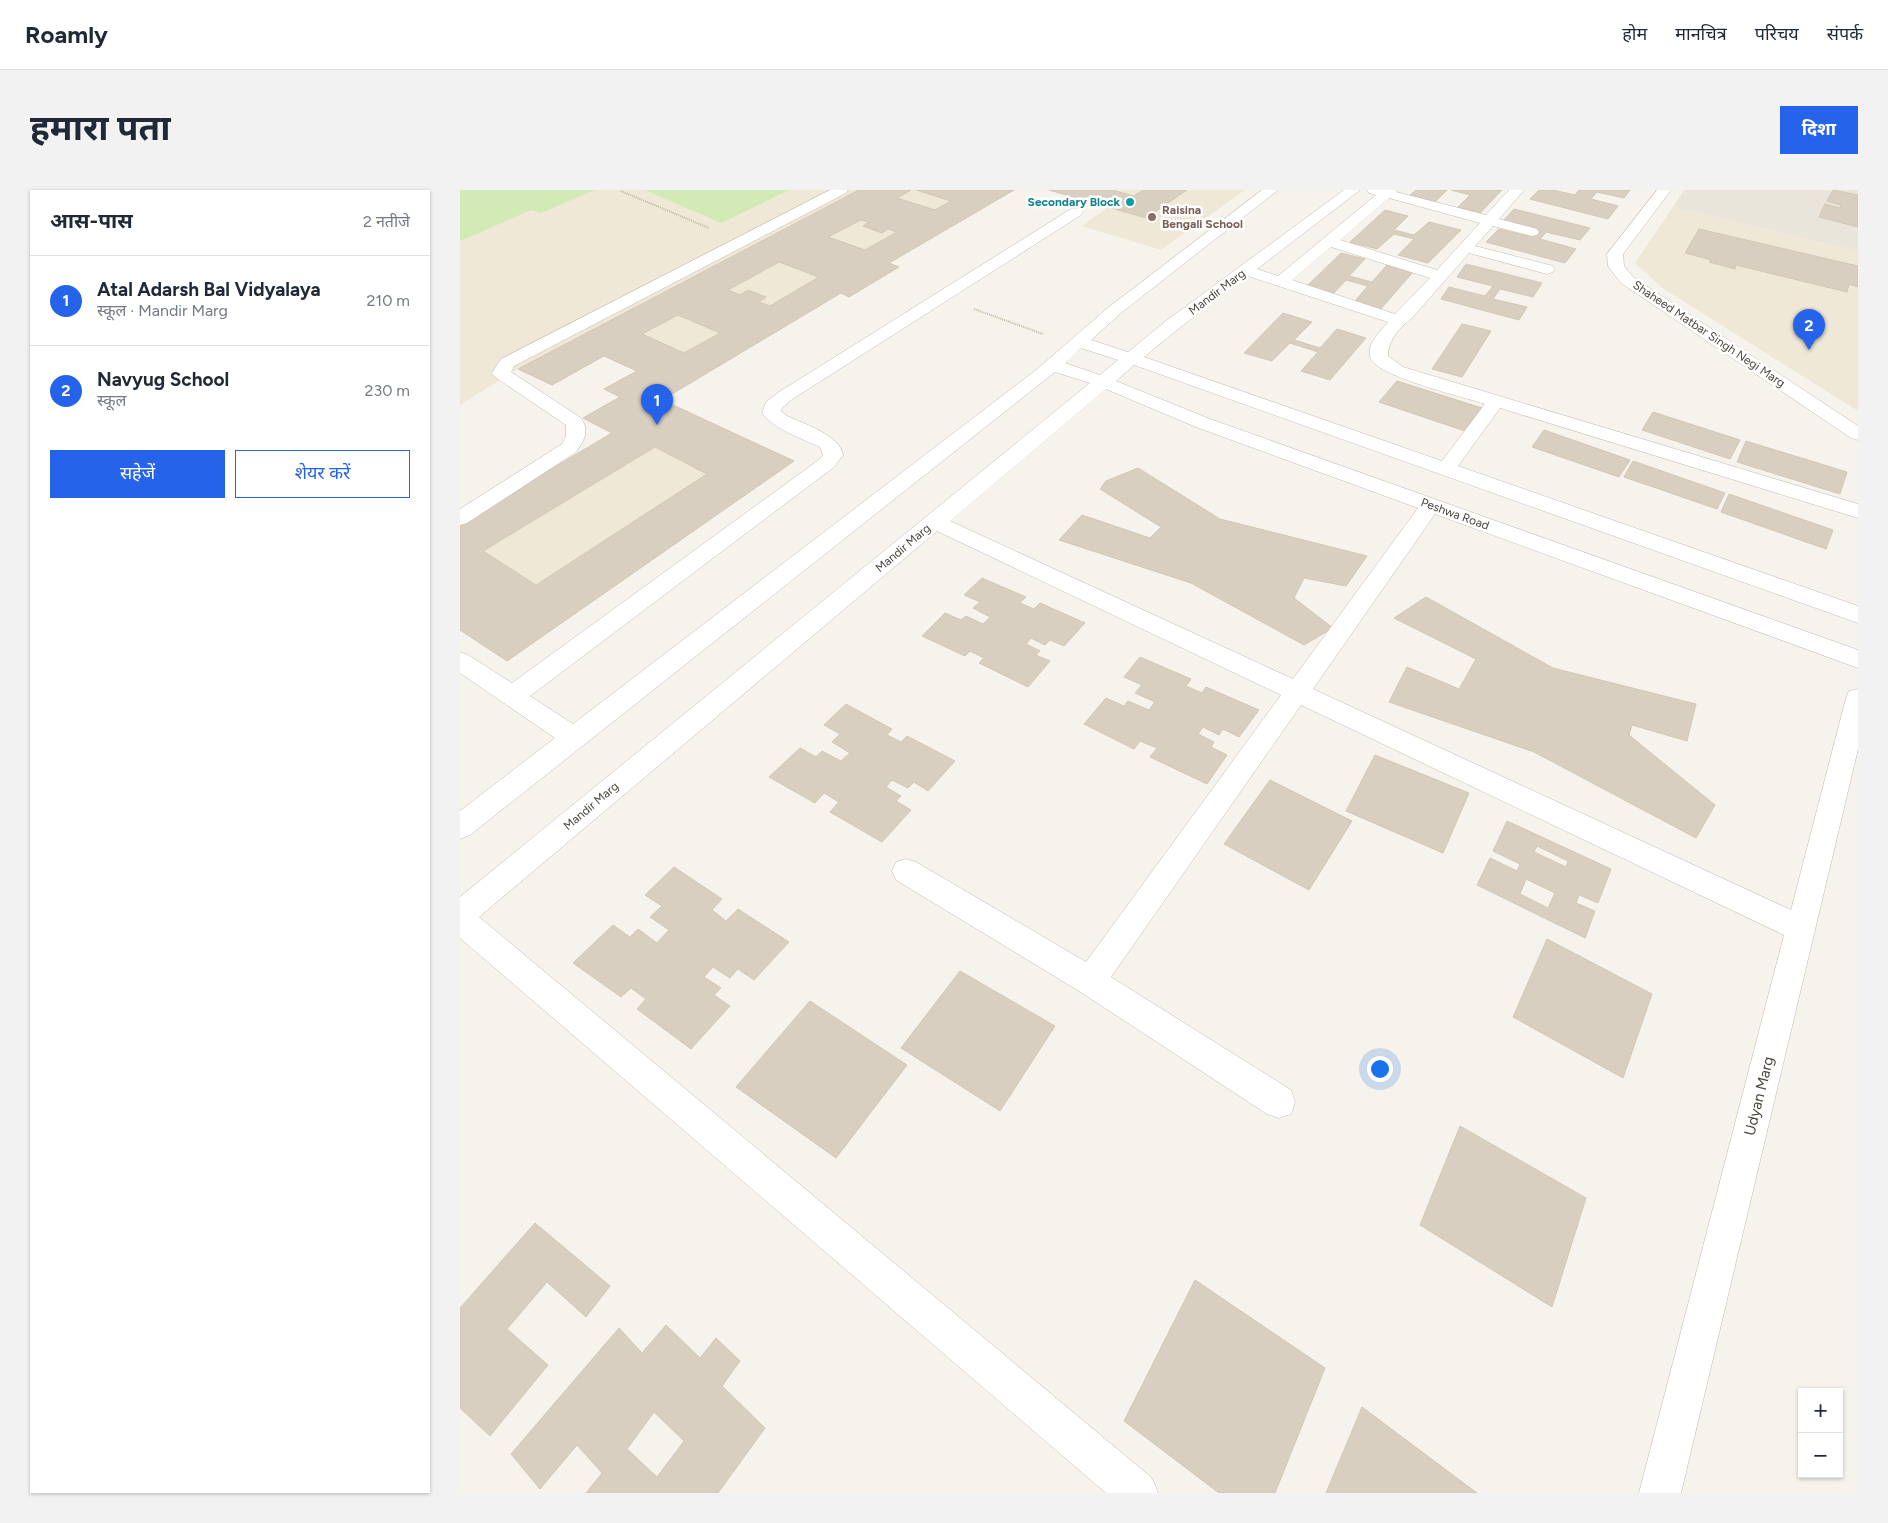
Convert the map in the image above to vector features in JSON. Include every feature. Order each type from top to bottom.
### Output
[{"type":"street","points":[[460,518],[569,448],[576,439],[578,431],[574,422],[501,373],[507,363],[841,190]]},
{"type":"street","points":[[460,827],[1053,365],[1115,310],[1271,190]]},
{"type":"street","name":"Mandir Marg","points":[[460,915],[1172,325],[1353,190]]},
{"type":"street","points":[[1517,190],[1441,276],[1398,320],[1379,345],[1379,358],[1397,371],[1858,511]]},
{"type":"street","name":"Shaheed Matbar Singh Negi Marg","points":[[1664,190],[1615,254],[1616,266],[1627,280],[1858,434]]},
{"type":"street","points":[[1280,282],[1330,241],[1383,191],[1532,232]]},
{"type":"street","points":[[512,696],[827,463],[833,455],[832,448],[827,443],[780,420],[771,413],[773,406],[785,396],[1076,212]]},
{"type":"street","points":[[1330,241],[1441,276]]},
{"type":"street","points":[[1466,248],[1548,269]]},
{"type":"street","points":[[1246,270],[1398,320]]},
{"type":"street","points":[[1079,342],[1446,469],[1858,615]]},
{"type":"street","name":"Peshwa Road","points":[[1053,365],[1104,382],[1203,423],[1858,659]]},
{"type":"street","points":[[1446,469],[1496,401]]},
{"type":"street","points":[[1090,981],[1431,505]]},
{"type":"street","points":[[935,522],[1800,929]]},
{"type":"street","points":[[460,661],[574,738]]},
{"type":"street","name":"Udyan Marg","points":[[1660,1493],[1858,698]]},
{"type":"street","points":[[906,871],[1090,981],[1279,1102]]},
{"type":"street","points":[[460,920],[1138,1493]]},
{"type":"path","points":[[621,191],[742,242]]},
{"type":"path","points":[[973,309],[1044,334]]},
{"type":"shaded area","points":[[460,190],[1014,190],[890,263],[899,267],[849,297],[841,293],[662,399],[794,461],[507,661],[460,630],[460,523],[612,433],[583,418],[620,397],[604,389],[637,371],[604,356],[552,385],[518,369],[460,405]]},
{"type":"shaded area","name":"Raisina Bengali School","points":[[1049,190],[1245,190],[1161,250],[1082,226],[1108,207]]},
{"type":"shaded area","points":[[1684,190],[1858,190],[1858,251],[1673,207]]},
{"type":"shaded area","points":[[1673,207],[1858,251],[1858,411],[1664,289],[1635,263]]},
{"type":"green space","points":[[460,190],[595,190],[541,213],[531,210],[460,241]]},
{"type":"green space","points":[[645,190],[789,190],[721,223]]},
{"type":"building","points":[[859,190],[911,190],[897,198],[935,210],[951,201],[916,190],[1014,190],[889,263],[899,267],[849,297],[841,293],[662,400],[794,461],[507,661],[460,630],[460,523],[612,433],[583,418],[620,397],[604,389],[637,371],[604,356],[552,385],[518,369]],"holes":[[[861,220],[869,222],[863,226],[882,233],[888,229],[897,232],[865,250],[828,237]],[[779,262],[819,277],[770,306],[759,302],[766,297],[748,290],[740,295],[728,290]],[[678,315],[720,333],[684,353],[642,334]],[[655,447],[707,474],[536,585],[483,551]]]},
{"type":"building","name":"Secondary Block","points":[[1049,190],[1112,190],[1134,196],[1143,190],[1187,190],[1146,218]]},
{"type":"building","points":[[1416,190],[1447,190],[1435,202],[1410,195]]},
{"type":"building","points":[[1451,190],[1502,190],[1480,213],[1458,207],[1470,195]]},
{"type":"building","points":[[1539,190],[1553,190],[1575,195],[1579,190],[1630,190],[1624,198],[1597,192],[1591,199],[1618,206],[1608,219],[1530,199]]},
{"type":"building","points":[[1833,190],[1858,195],[1858,227],[1819,217],[1825,204],[1840,208],[1841,205],[1827,201]]},
{"type":"building","points":[[1514,209],[1590,228],[1580,240],[1546,232],[1540,239],[1576,249],[1565,263],[1486,242],[1499,229],[1532,237],[1538,230],[1503,221]]},
{"type":"building","points":[[1385,210],[1408,216],[1394,230],[1414,235],[1429,222],[1461,230],[1428,263],[1398,255],[1414,239],[1394,234],[1377,249],[1350,242]]},
{"type":"building","points":[[1699,229],[1858,266],[1858,287],[1849,284],[1847,292],[1736,265],[1735,269],[1685,253]]},
{"type":"building","points":[[1341,253],[1365,259],[1349,276],[1372,282],[1387,265],[1413,272],[1379,311],[1353,303],[1368,286],[1346,280],[1330,297],[1304,289]]},
{"type":"building","points":[[1466,264],[1542,283],[1533,297],[1500,289],[1493,299],[1527,307],[1519,320],[1441,299],[1449,287],[1485,296],[1493,286],[1457,277]]},
{"type":"building","points":[[1283,313],[1312,322],[1294,340],[1320,348],[1337,329],[1366,338],[1330,380],[1301,371],[1318,352],[1290,343],[1272,361],[1244,353]]},
{"type":"building","points":[[1462,324],[1491,331],[1462,377],[1432,369]]},
{"type":"building","points":[[1397,381],[1482,408],[1465,431],[1379,402]]},
{"type":"building","points":[[1653,412],[1740,440],[1730,459],[1642,430]]},
{"type":"building","points":[[1544,430],[1630,460],[1619,477],[1532,447]]},
{"type":"building","points":[[1746,441],[1847,472],[1840,494],[1737,462]]},
{"type":"building","points":[[1633,461],[1725,493],[1717,509],[1624,477]]},
{"type":"building","points":[[1138,468],[1220,519],[1367,556],[1346,586],[1304,578],[1294,598],[1333,628],[1304,645],[1191,583],[1059,540],[1082,515],[1150,538],[1161,527],[1100,489],[1106,481]]},
{"type":"building","points":[[1729,494],[1833,530],[1826,549],[1721,512]]},
{"type":"building","points":[[982,578],[1026,597],[1020,603],[1034,609],[1040,603],[1085,623],[1064,646],[1050,640],[1045,645],[1031,638],[1026,644],[1040,651],[1036,655],[1050,661],[1028,687],[979,663],[984,658],[970,651],[965,656],[922,636],[945,613],[961,620],[966,616],[983,624],[990,617],[973,608],[980,602],[964,595]]},
{"type":"building","points":[[1426,597],[1553,668],[1696,704],[1687,741],[1632,725],[1629,735],[1715,805],[1696,838],[1534,752],[1389,702],[1407,667],[1459,689],[1476,659],[1394,618]]},
{"type":"building","points":[[1140,657],[1191,679],[1186,686],[1202,693],[1206,687],[1259,710],[1239,737],[1223,729],[1219,735],[1203,727],[1198,734],[1214,742],[1211,747],[1227,755],[1207,784],[1150,757],[1157,748],[1140,741],[1134,749],[1084,724],[1106,698],[1124,706],[1128,701],[1149,710],[1155,702],[1135,693],[1142,685],[1124,677]]},
{"type":"building","points":[[846,704],[892,729],[887,735],[901,742],[907,736],[955,761],[928,791],[914,782],[908,788],[892,780],[886,787],[901,796],[896,801],[911,810],[882,842],[830,812],[839,802],[824,793],[815,803],[769,777],[800,748],[816,757],[822,751],[841,761],[850,753],[832,742],[840,734],[824,725]]},
{"type":"building","points":[[1375,755],[1469,793],[1443,853],[1346,811]]},
{"type":"building","points":[[1270,780],[1352,821],[1309,890],[1224,844]]},
{"type":"building","points":[[1507,821],[1611,869],[1598,903],[1579,895],[1576,903],[1595,911],[1585,938],[1477,885],[1490,858],[1517,871],[1520,864],[1493,851]],"holes":[[[1537,846],[1568,861],[1566,867],[1534,852]],[[1526,879],[1555,893],[1548,908],[1520,894]]]},
{"type":"building","points":[[674,867],[722,899],[712,910],[726,921],[738,909],[789,942],[754,980],[738,969],[730,978],[713,967],[704,977],[721,988],[714,995],[730,1006],[691,1049],[637,1009],[646,999],[631,988],[621,997],[573,963],[613,925],[630,937],[638,929],[657,943],[669,930],[650,917],[662,906],[645,895]]},
{"type":"building","points":[[1547,939],[1652,994],[1623,1078],[1513,1017]]},
{"type":"building","points":[[960,971],[1055,1026],[1000,1111],[901,1048]]},
{"type":"building","points":[[810,1001],[907,1065],[836,1158],[736,1087]]},
{"type":"building","points":[[1460,1126],[1586,1198],[1552,1307],[1420,1225]]},
{"type":"building","points":[[535,1223],[610,1286],[586,1317],[547,1282],[507,1329],[548,1365],[490,1436],[460,1408],[460,1308]]},
{"type":"building","points":[[1195,1280],[1325,1368],[1275,1493],[1219,1493],[1124,1421]]},
{"type":"building","points":[[666,1325],[700,1358],[716,1338],[740,1361],[722,1386],[765,1428],[718,1493],[586,1493],[602,1473],[577,1445],[540,1489],[511,1454],[619,1328],[642,1353]],"holes":[[[654,1412],[684,1441],[657,1477],[627,1449]]]},
{"type":"building","points":[[1362,1407],[1477,1493],[1326,1493]]},
{"type":"place","name":"Secondary Block","points":[[1130,202]]},
{"type":"place","name":"Raisina Bengali School","points":[[1152,217]]},
{"type":"place","name":"Navyug School","points":[[1809,350]]},
{"type":"place","name":"Atal Adarsh Bal Vidyalaya","points":[[657,425]]}]
